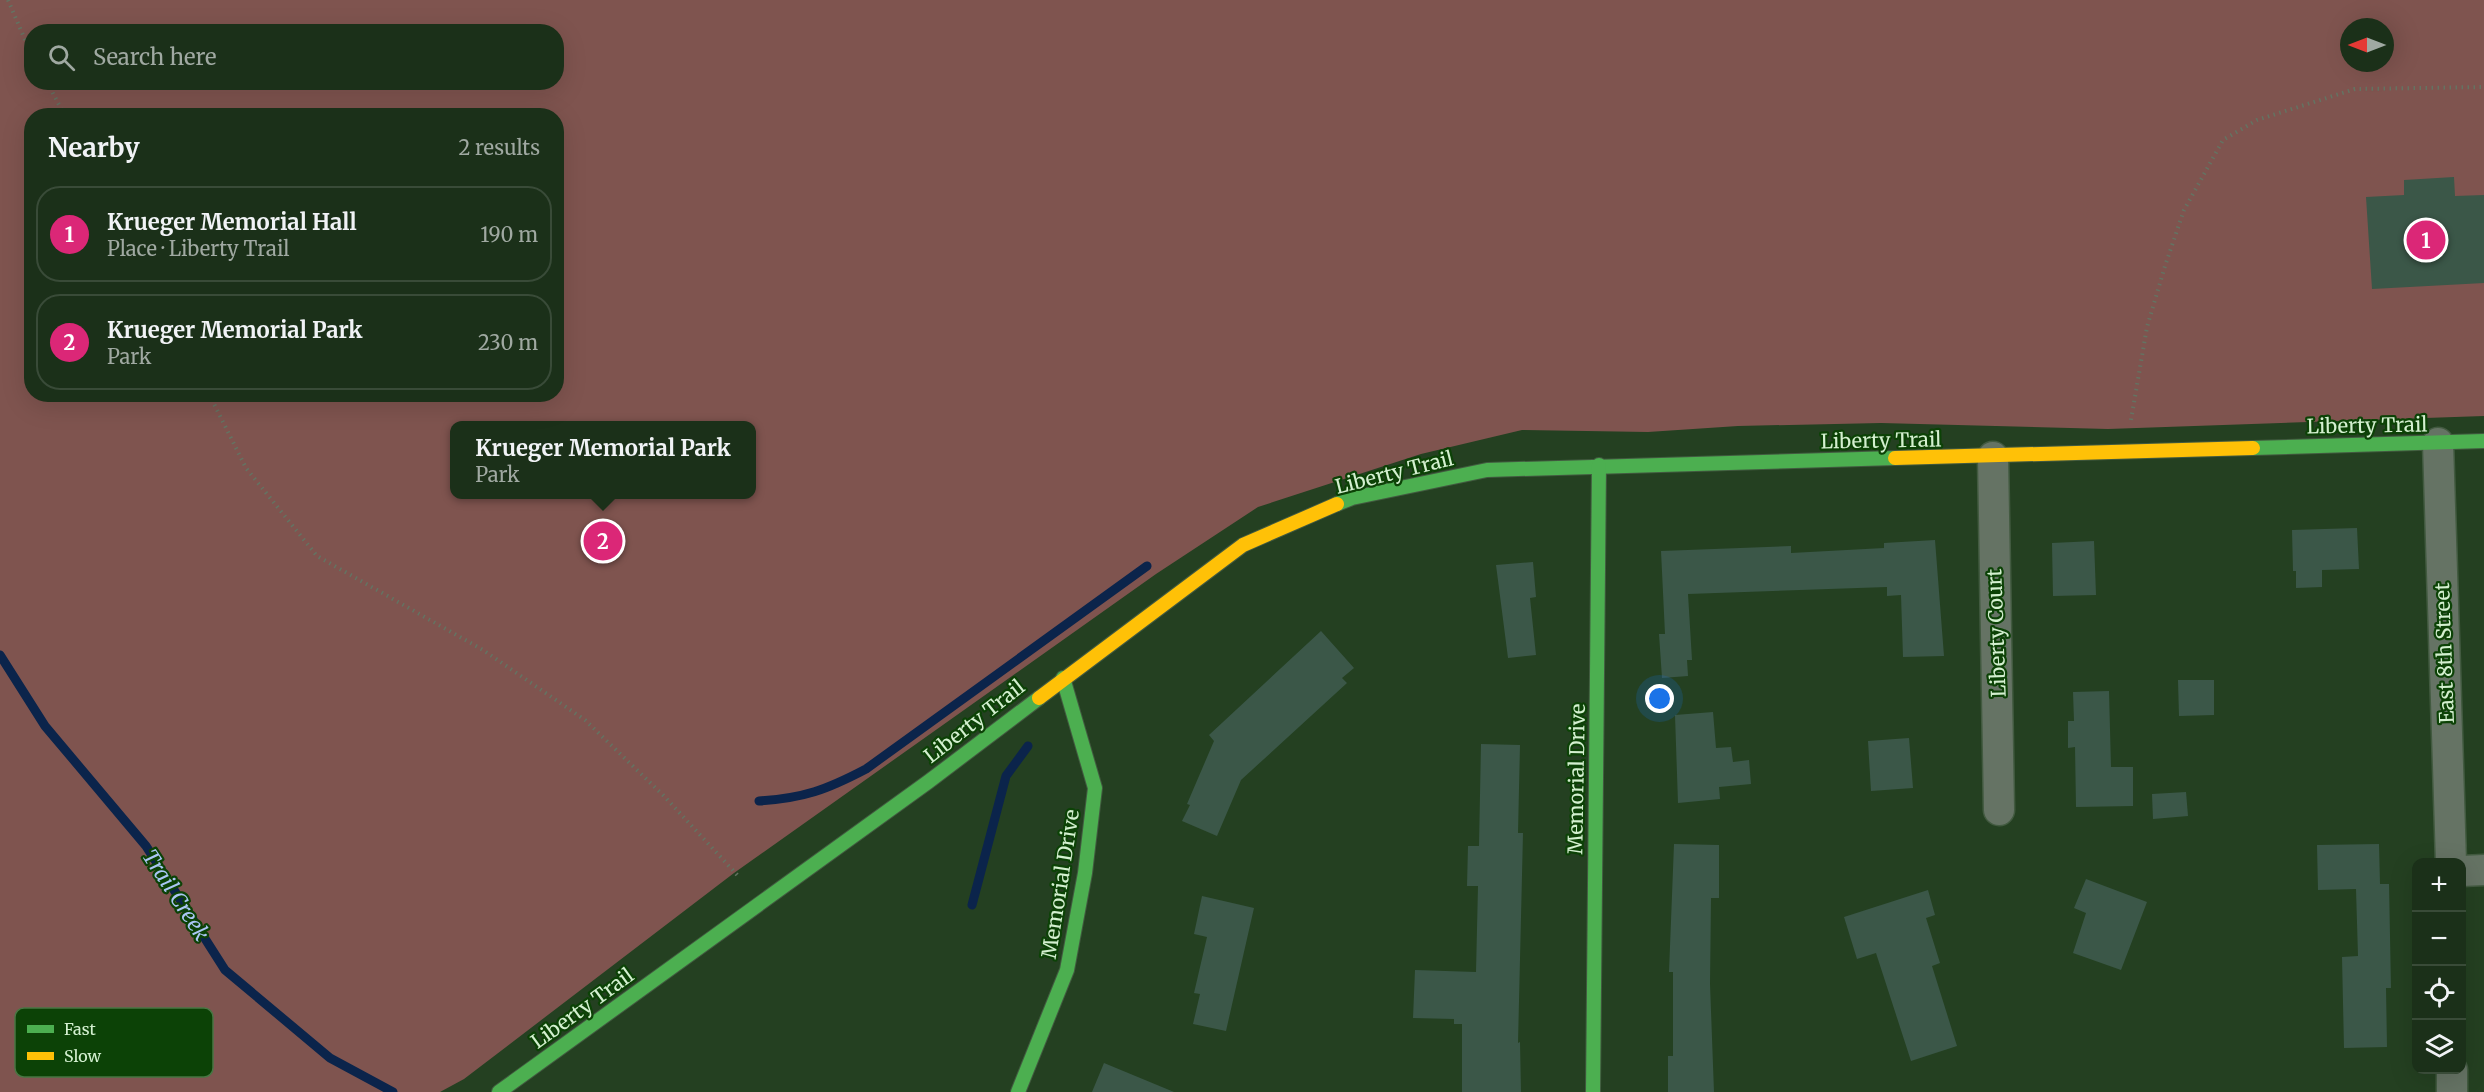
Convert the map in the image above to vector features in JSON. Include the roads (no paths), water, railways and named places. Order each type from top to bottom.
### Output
[{"type":"street","name":"Liberty Trail","points":[[499,1092],[928,782],[1063,678],[1243,545],[1352,498],[1487,470],[2484,441]]},
{"type":"street","name":"East 8th Street","points":[[2438,443],[2451,858]]},
{"type":"street","name":"Liberty Court","points":[[1993,457],[2000,810]]},
{"type":"street","name":"Memorial Drive","points":[[1593,1092],[1599,465]]},
{"type":"street","name":"Memorial Drive","points":[[1018,1092],[1067,970],[1085,873],[1095,788],[1063,678]]},
{"type":"street","points":[[2466,871],[2484,870]]},
{"type":"street","points":[[2452,1074],[2452,1092]]},
{"type":"waterway","points":[[759,801],[789,798],[814,792],[866,769],[1147,566]]},
{"type":"waterway","name":"Trail Creek","points":[[0,655],[45,726],[146,846],[225,970],[330,1058],[393,1092]]},
{"type":"waterway","points":[[972,905],[1006,776],[1028,746]]},
{"type":"place","name":"Krueger Memorial Hall","points":[[2426,240]]},
{"type":"place","name":"Krueger Memorial Park","points":[[603,541]]}]
